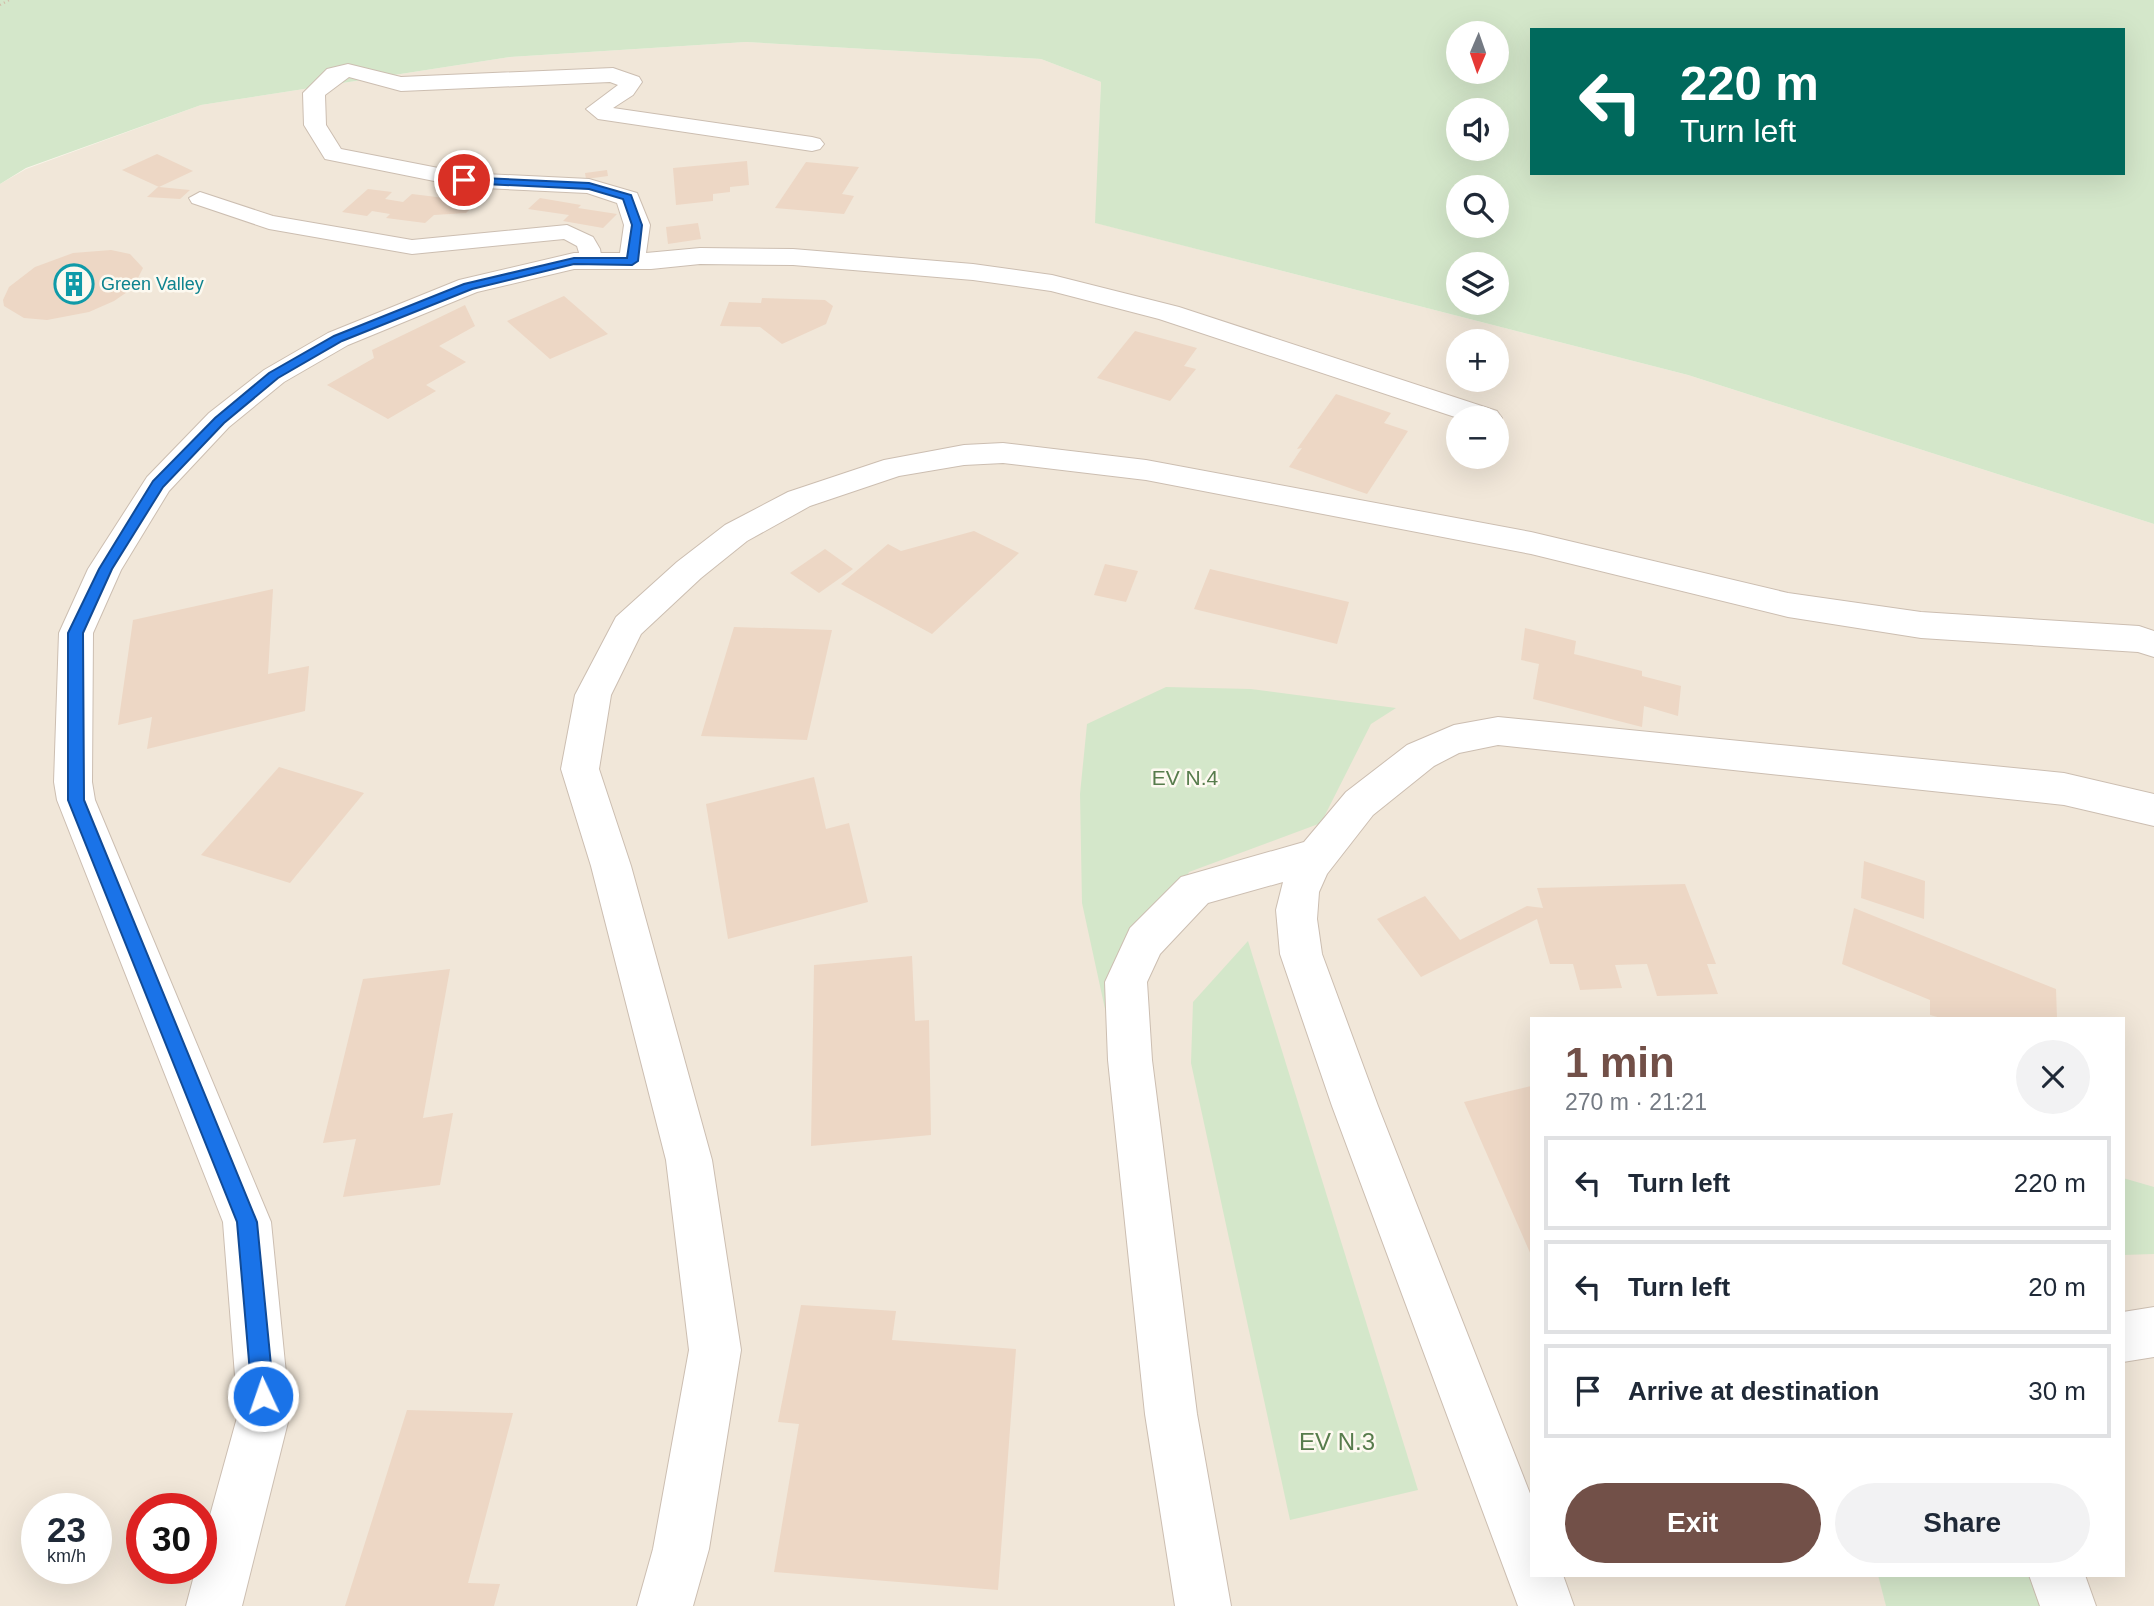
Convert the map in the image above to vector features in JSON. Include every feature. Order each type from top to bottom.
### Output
[{"type":"street","points":[[632,261],[637,225],[628,198],[589,186],[450,177],[333,153],[315,125],[313,99],[318,86],[335,74],[356,69],[390,81],[415,84],[613,75],[624,78],[630,84],[597,108],[606,114],[812,144]]},
{"type":"street","points":[[214,1606],[264,1414],[252,1250],[247,1222],[76,800],[76,633],[105,569],[153,490],[219,420],[258,386],[321,347],[389,316],[468,286],[574,261],[632,261],[700,256],[793,257],[963,271],[1052,283],[1204,323],[1451,406]]},
{"type":"street","points":[[665,1606],[681,1549],[715,1350],[689,1160],[611,866],[580,769],[593,695],[628,626],[689,570],[736,533],[799,499],[895,467],[964,455],[1003,453],[1146,470],[1531,543],[1788,605],[1921,625],[2139,639],[2154,644]]},
{"type":"street","points":[[1530,1563],[1355,1106],[1301,954],[1297,907],[1301,886],[1318,855],[1347,815],[1407,766],[1438,746],[1463,736],[1498,731],[2064,789],[2154,810]]},
{"type":"street","points":[[2106,798],[2154,835]]},
{"type":"street","points":[[1203,1606],[1171,1414],[1130,1060],[1126,982],[1145,941],[1195,889],[1318,855]]},
{"type":"street","points":[[2125,1337],[2154,1332]]},
{"type":"street","points":[[1536,1577],[1546,1606]]},
{"type":"street","points":[[2058,1577],[2068,1606]]},
{"type":"lane","points":[[200,198],[269,222],[412,247],[567,232],[585,239],[590,248],[591,261]]},
{"type":"path","points":[[0,5],[9,0]]},
{"type":"shaded area","points":[[746,42],[1041,59],[1101,82],[1096,223],[1509,329],[1446,329],[1446,392],[1509,392],[1509,329],[1688,375],[2154,524],[2154,1606],[0,1606],[0,184],[26,169],[201,105],[510,57]]},
{"type":"green space","points":[[0,0],[2154,0],[2154,524],[1688,375],[1454,315],[1509,315],[1509,252],[1446,252],[1446,313],[1095,223],[1101,82],[1041,59],[746,42],[510,57],[201,105],[26,168],[0,184]]},
{"type":"green space","name":"EV N.4","points":[[1166,687],[1251,689],[1396,708],[1371,724],[1321,823],[1189,872],[1110,1032],[1082,903],[1080,794],[1087,724]]},
{"type":"green space","name":"EV N.3","points":[[1248,941],[1418,1490],[1290,1520],[1191,1063],[1193,1002]]},
{"type":"green space","points":[[2125,1179],[2154,1187],[2154,1254],[2125,1255]]},
{"type":"green space","points":[[1879,1577],[2039,1577],[2049,1606],[1886,1606]]},
{"type":"building","points":[[157,154],[193,171],[159,187],[122,170]]},
{"type":"building","points":[[747,161],[749,185],[730,187],[730,192],[713,194],[713,201],[676,205],[673,168]]},
{"type":"building","points":[[806,162],[859,167],[842,194],[854,196],[844,214],[775,208]]},
{"type":"building","points":[[607,170],[608,176],[586,179],[585,173]]},
{"type":"building","points":[[158,187],[190,190],[180,199],[147,197]]},
{"type":"building","points":[[368,189],[392,192],[385,199],[403,202],[412,194],[453,199],[448,204],[472,207],[466,213],[434,215],[425,223],[386,218],[390,214],[372,211],[367,216],[342,212]]},
{"type":"building","points":[[540,198],[617,214],[603,228],[563,221],[569,215],[528,209]]},
{"type":"building","points":[[698,223],[701,239],[668,244],[666,227]]},
{"type":"building","name":"Green Valley","points":[[111,250],[130,254],[143,268],[133,288],[114,301],[89,312],[47,320],[24,318],[4,306],[3,300],[9,287],[35,267],[73,253]]},
{"type":"building","points":[[564,296],[608,334],[550,359],[507,321]]},
{"type":"building","points":[[762,298],[825,300],[833,306],[826,324],[782,344],[760,327],[720,326],[729,302],[761,303]]},
{"type":"building","points":[[465,305],[475,326],[439,346],[466,362],[426,385],[436,391],[388,419],[327,385],[374,358],[372,350]]},
{"type":"building","points":[[1135,331],[1197,348],[1184,366],[1196,369],[1170,401],[1097,378]]},
{"type":"building","points":[[1336,394],[1391,413],[1384,423],[1408,431],[1367,494],[1289,467],[1302,448],[1297,449]]},
{"type":"building","points":[[974,531],[1019,553],[932,634],[841,584],[888,544],[901,551]]},
{"type":"building","points":[[825,549],[853,569],[819,593],[790,573]]},
{"type":"building","points":[[1105,564],[1138,571],[1126,602],[1094,595]]},
{"type":"building","points":[[1210,569],[1349,602],[1337,644],[1194,609]]},
{"type":"building","points":[[273,589],[268,674],[309,666],[305,711],[147,749],[152,717],[118,725],[133,620]]},
{"type":"building","points":[[734,627],[832,630],[807,740],[701,736]]},
{"type":"building","points":[[1525,628],[1576,641],[1574,654],[1642,671],[1642,676],[1681,686],[1678,716],[1644,706],[1642,727],[1533,699],[1539,664],[1521,660]]},
{"type":"building","points":[[279,767],[364,793],[290,883],[201,855]]},
{"type":"building","points":[[814,777],[826,829],[849,823],[868,902],[728,939],[706,804]]},
{"type":"building","points":[[1864,861],[1925,881],[1924,919],[1861,898]]},
{"type":"building","points":[[1685,884],[1716,964],[1707,964],[1718,994],[1657,996],[1647,964],[1615,965],[1622,988],[1580,990],[1573,964],[1550,964],[1537,919],[1421,977],[1377,919],[1425,896],[1460,940],[1527,906],[1543,908],[1537,888]]},
{"type":"building","points":[[1854,908],[2056,989],[2057,1017],[1937,1017],[1930,1015],[1930,1000],[1842,964]]},
{"type":"building","points":[[912,956],[915,1021],[929,1020],[931,1135],[811,1146],[814,965]]},
{"type":"building","points":[[450,969],[423,1118],[453,1113],[440,1185],[343,1197],[356,1139],[323,1143],[363,979]]},
{"type":"building","points":[[1530,1086],[1530,1253],[1464,1102]]},
{"type":"building","points":[[801,1305],[896,1311],[892,1340],[1016,1349],[998,1590],[774,1572],[799,1424],[778,1422]]},
{"type":"building","points":[[407,1410],[513,1413],[468,1583],[500,1584],[494,1606],[345,1606]]},
{"type":"place","name":"Green Valley","points":[[74,284]]},
{"type":"route","points":[[263,1396],[252,1250],[247,1222],[76,800],[73,782],[76,633],[105,569],[148,497],[219,420],[258,386],[321,347],[389,316],[468,286],[574,261],[632,261],[636,245],[636,216],[630,200],[617,192],[589,186],[464,180]]}]
